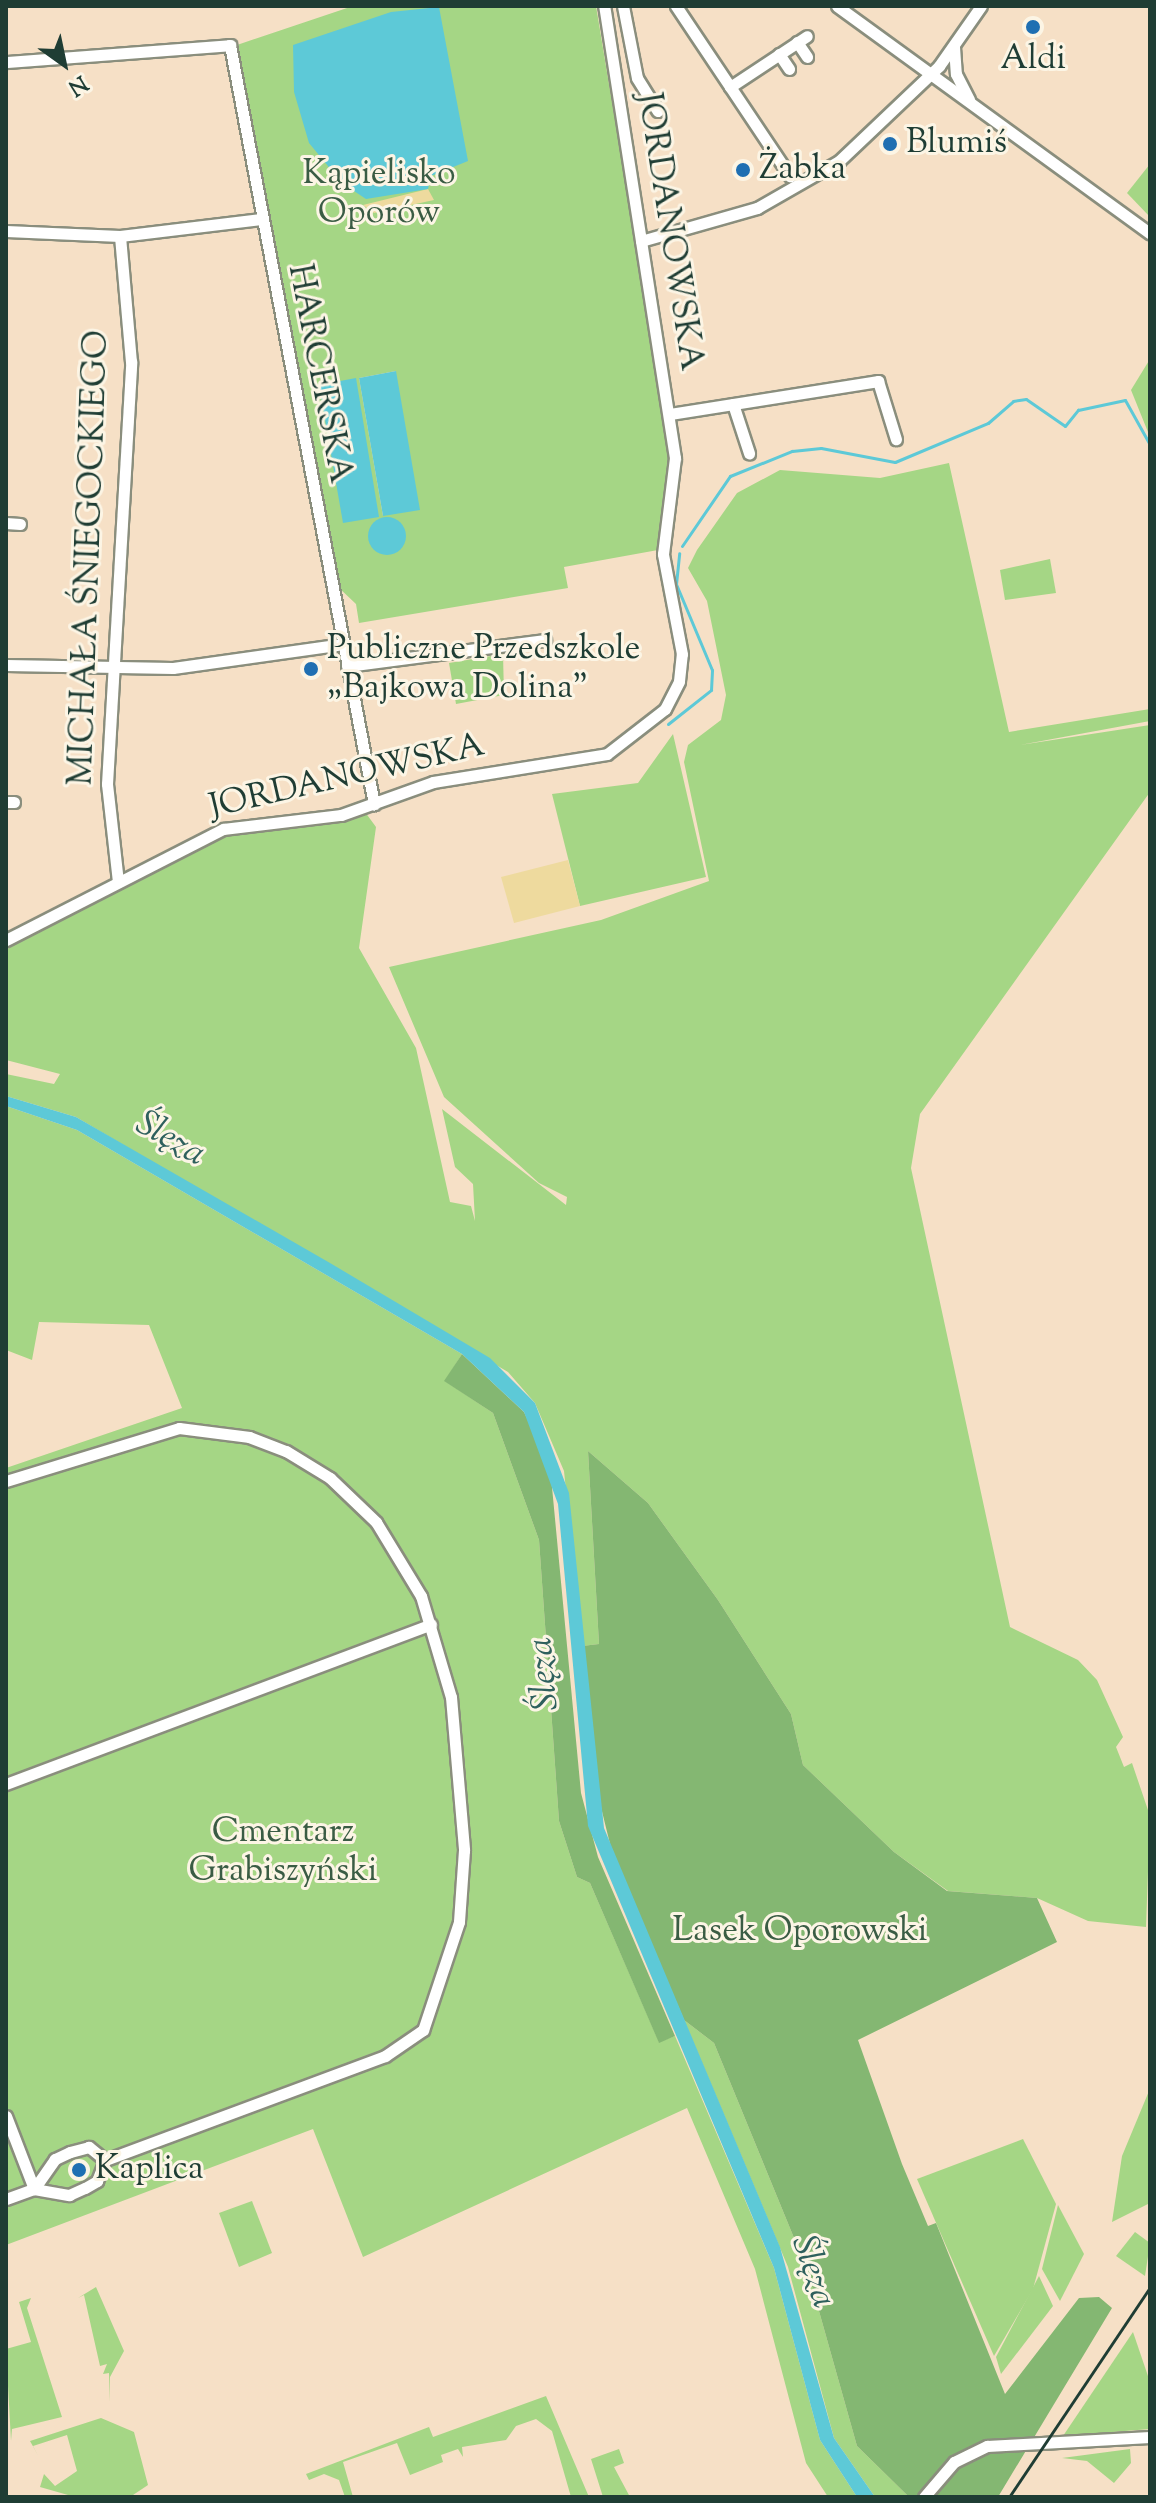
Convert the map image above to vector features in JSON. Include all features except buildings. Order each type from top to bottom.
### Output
[{"type":"street","name":"JORDANOWSKA","points":[[6,940],[233,826],[324,818],[433,782],[607,754],[665,709],[679,681],[682,654],[663,554],[676,467],[604,6]]},
{"type":"street","points":[[623,6],[637,78],[658,111]]},
{"type":"street","points":[[676,6],[790,176]]},
{"type":"street","points":[[837,6],[1150,233]]},
{"type":"street","points":[[641,241],[722,221],[798,188],[868,139],[931,75],[981,6]]},
{"type":"street","points":[[730,87],[802,39],[807,57]]},
{"type":"street","name":"HARCERSKA","points":[[6,62],[230,45],[374,804]]},
{"type":"street","points":[[954,47],[956,74],[972,104]]},
{"type":"street","points":[[779,54],[789,69]]},
{"type":"street","points":[[6,231],[120,236],[261,219]]},
{"type":"street","name":"MICHAŁA ŚNIEGOCKIEGO","points":[[118,882],[107,799],[131,362],[120,236]]},
{"type":"street","points":[[670,414],[878,381],[895,436]]},
{"type":"street","points":[[733,404],[749,453]]},
{"type":"street","points":[[6,523],[20,524]]},
{"type":"street","points":[[347,666],[545,640]]},
{"type":"street","points":[[6,665],[113,670],[227,663],[343,644]]},
{"type":"street","points":[[6,1481],[179,1428],[269,1444],[330,1478],[376,1522],[431,1624],[451,1697],[464,1850],[459,1922],[429,2021],[385,2056],[105,2160],[97,2181],[69,2195],[34,2189],[6,2199]]},
{"type":"street","points":[[6,1784],[431,1624]]},
{"type":"street","points":[[6,2116],[34,2189]]},
{"type":"street","points":[[34,2189],[55,2159],[70,2152],[89,2147],[105,2160]]},
{"type":"street","points":[[924,2497],[954,2462],[987,2446],[1150,2437]]},
{"type":"green space","name":"Kąpielisko Oporów","points":[[353,6],[596,6],[672,463],[658,550],[564,567],[568,588],[359,623],[356,604],[337,586],[237,45]],"holes":[[[396,371],[383,516],[359,378]]]},
{"type":"green space","points":[[1150,164],[1150,217],[1127,193]]},
{"type":"green space","points":[[1150,359],[1150,437],[1131,390]]},
{"type":"green space","points":[[949,463],[1009,732],[1150,709],[1150,721],[1020,745],[1150,725],[1150,792],[920,1114],[911,1168],[1010,1627],[1078,1660],[1097,1680],[1123,1737],[1116,1747],[1124,1767],[1132,1763],[1150,1816],[1146,1927],[1088,1921],[1037,1898],[948,1891],[894,1852],[803,1765],[791,1714],[718,1600],[648,1503],[588,1451],[599,1644],[582,1646],[564,1471],[535,1403],[508,1372],[76,1117],[6,1096],[6,1074],[54,1084],[60,1074],[6,1060],[6,950],[52,918],[218,836],[365,812],[376,827],[359,948],[416,1048],[450,1202],[471,1206],[475,1221],[473,1184],[455,1167],[442,1109],[566,1205],[567,1197],[539,1183],[444,1097],[389,967],[601,920],[709,881],[684,762],[688,745],[721,720],[726,695],[707,601],[688,568],[697,550],[737,493],[780,470],[880,478]]},
{"type":"green space","points":[[1050,559],[1056,593],[1005,600],[1000,570]]},
{"type":"green space","points":[[503,654],[504,695],[456,704],[449,663]]},
{"type":"green space","points":[[673,734],[706,877],[580,906],[552,794],[638,783]]},
{"type":"green space","name":"Cmentarz Grabiszyński","points":[[6,1106],[77,1130],[462,1354],[445,1381],[493,1413],[539,1540],[559,1821],[577,1877],[590,1883],[659,2042],[675,2036],[774,2268],[820,2440],[857,2497],[828,2497],[806,2463],[755,2269],[687,2108],[363,2257],[313,2129],[6,2245],[6,1468],[182,1408],[149,1325],[39,1322],[32,1360],[6,1350]]},
{"type":"green space","points":[[462,1354],[524,1412],[550,1466],[581,1793],[598,1857],[675,2036],[659,2043],[590,1883],[577,1877],[559,1821],[539,1540],[493,1413],[444,1381]]},
{"type":"green space","name":"Lasek Oporowski","points":[[588,1451],[648,1503],[718,1600],[791,1714],[803,1765],[894,1852],[947,1891],[1037,1898],[1057,1942],[858,2040],[902,2164],[928,2226],[936,2223],[1005,2394],[1079,2298],[1099,2297],[1112,2308],[998,2497],[909,2497],[857,2446],[808,2272],[714,2043],[684,2020],[612,1852],[594,1779],[582,1646],[599,1644]]},
{"type":"green space","points":[[684,2020],[714,2043],[808,2272],[857,2446],[909,2497],[875,2497],[834,2438],[788,2267]]},
{"type":"green space","points":[[1149,2091],[1150,2203],[1112,2222],[1122,2156]]},
{"type":"green space","points":[[1023,2139],[1056,2204],[1033,2289],[994,2356],[917,2179]]},
{"type":"green space","points":[[252,2201],[272,2253],[239,2267],[219,2213]]},
{"type":"green space","points":[[1058,2205],[1084,2254],[1060,2301],[1042,2269]]},
{"type":"green space","points":[[1135,2232],[1150,2243],[1145,2276],[1116,2256]]},
{"type":"green space","points":[[1039,2276],[1053,2306],[1001,2374],[996,2357]]},
{"type":"green space","points":[[96,2287],[124,2351],[110,2377],[110,2402],[109,2373],[103,2374],[107,2364],[100,2366],[84,2295],[78,2298]]},
{"type":"green space","points":[[31,2298],[27,2308],[62,2417],[12,2429],[11,2441],[6,2349],[31,2342],[19,2302]]},
{"type":"green space","points":[[1133,2332],[1150,2382],[1150,2429],[1063,2436]]},
{"type":"green space","points":[[546,2396],[589,2497],[571,2497],[552,2431],[536,2419],[516,2426],[506,2440],[462,2447],[463,2457],[458,2449],[441,2455],[443,2462],[410,2475],[397,2443],[343,2462],[353,2497],[345,2497],[339,2480],[324,2474],[309,2480],[306,2474],[429,2427],[433,2437]]},
{"type":"green space","points":[[101,2418],[134,2432],[148,2485],[130,2497],[75,2497],[40,2487],[44,2474],[55,2486],[77,2471],[67,2435],[33,2446],[39,2457],[30,2441]]},
{"type":"green space","points":[[619,2449],[624,2463],[614,2467],[630,2497],[603,2497],[591,2459]]},
{"type":"green space","points":[[1130,2449],[1131,2463],[1114,2483],[1087,2461],[1062,2458]]},
{"type":"sand","points":[[428,189],[434,200],[374,213],[363,205]]},
{"type":"sand","points":[[568,860],[580,906],[514,923],[501,877]]},
{"type":"water","points":[[439,7],[468,161],[431,176],[428,189],[366,199],[342,183],[309,143],[294,92],[293,45],[391,12]]},
{"type":"water","points":[[396,371],[420,510],[383,516],[359,378]]},
{"type":"water","points":[[356,378],[379,517],[343,523],[319,385]]},
{"type":"water","points":[[387,517],[400,523],[406,536],[400,549],[387,555],[374,549],[368,536],[374,523]]},
{"type":"water","points":[[6,1096],[76,1117],[330,1263],[490,1358],[535,1403],[569,1493],[604,1828],[780,2247],[834,2438],[875,2497],[857,2497],[820,2440],[774,2268],[588,1826],[558,1504],[524,1412],[462,1354],[77,1130],[6,1106]]},
{"type":"waterway","points":[[682,546],[730,476],[792,451],[821,448],[895,462],[988,423],[1013,401],[1026,399],[1065,426],[1078,410],[1125,400],[1150,445]]},
{"type":"waterway","points":[[668,724],[711,690],[712,670],[676,584],[679,553]]},
{"type":"railway","points":[[1009,2497],[1150,2287]]},
{"type":"place","name":"Aldi","points":[[1033,27]]},
{"type":"place","name":"Blumiś","points":[[890,144]]},
{"type":"place","name":"Żabka","points":[[743,170]]},
{"type":"place","name":"Publiczne Przedszkole „Bajkowa Dolina”","points":[[311,669]]},
{"type":"place","name":"Kaplica","points":[[79,2170]]},
{"type":"water label","name":"Ślęza","points":[[170,1140]]},
{"type":"water label","name":"Ślęza","points":[[545,1674]]},
{"type":"water label","name":"Ślęza","points":[[812,2272]]}]
